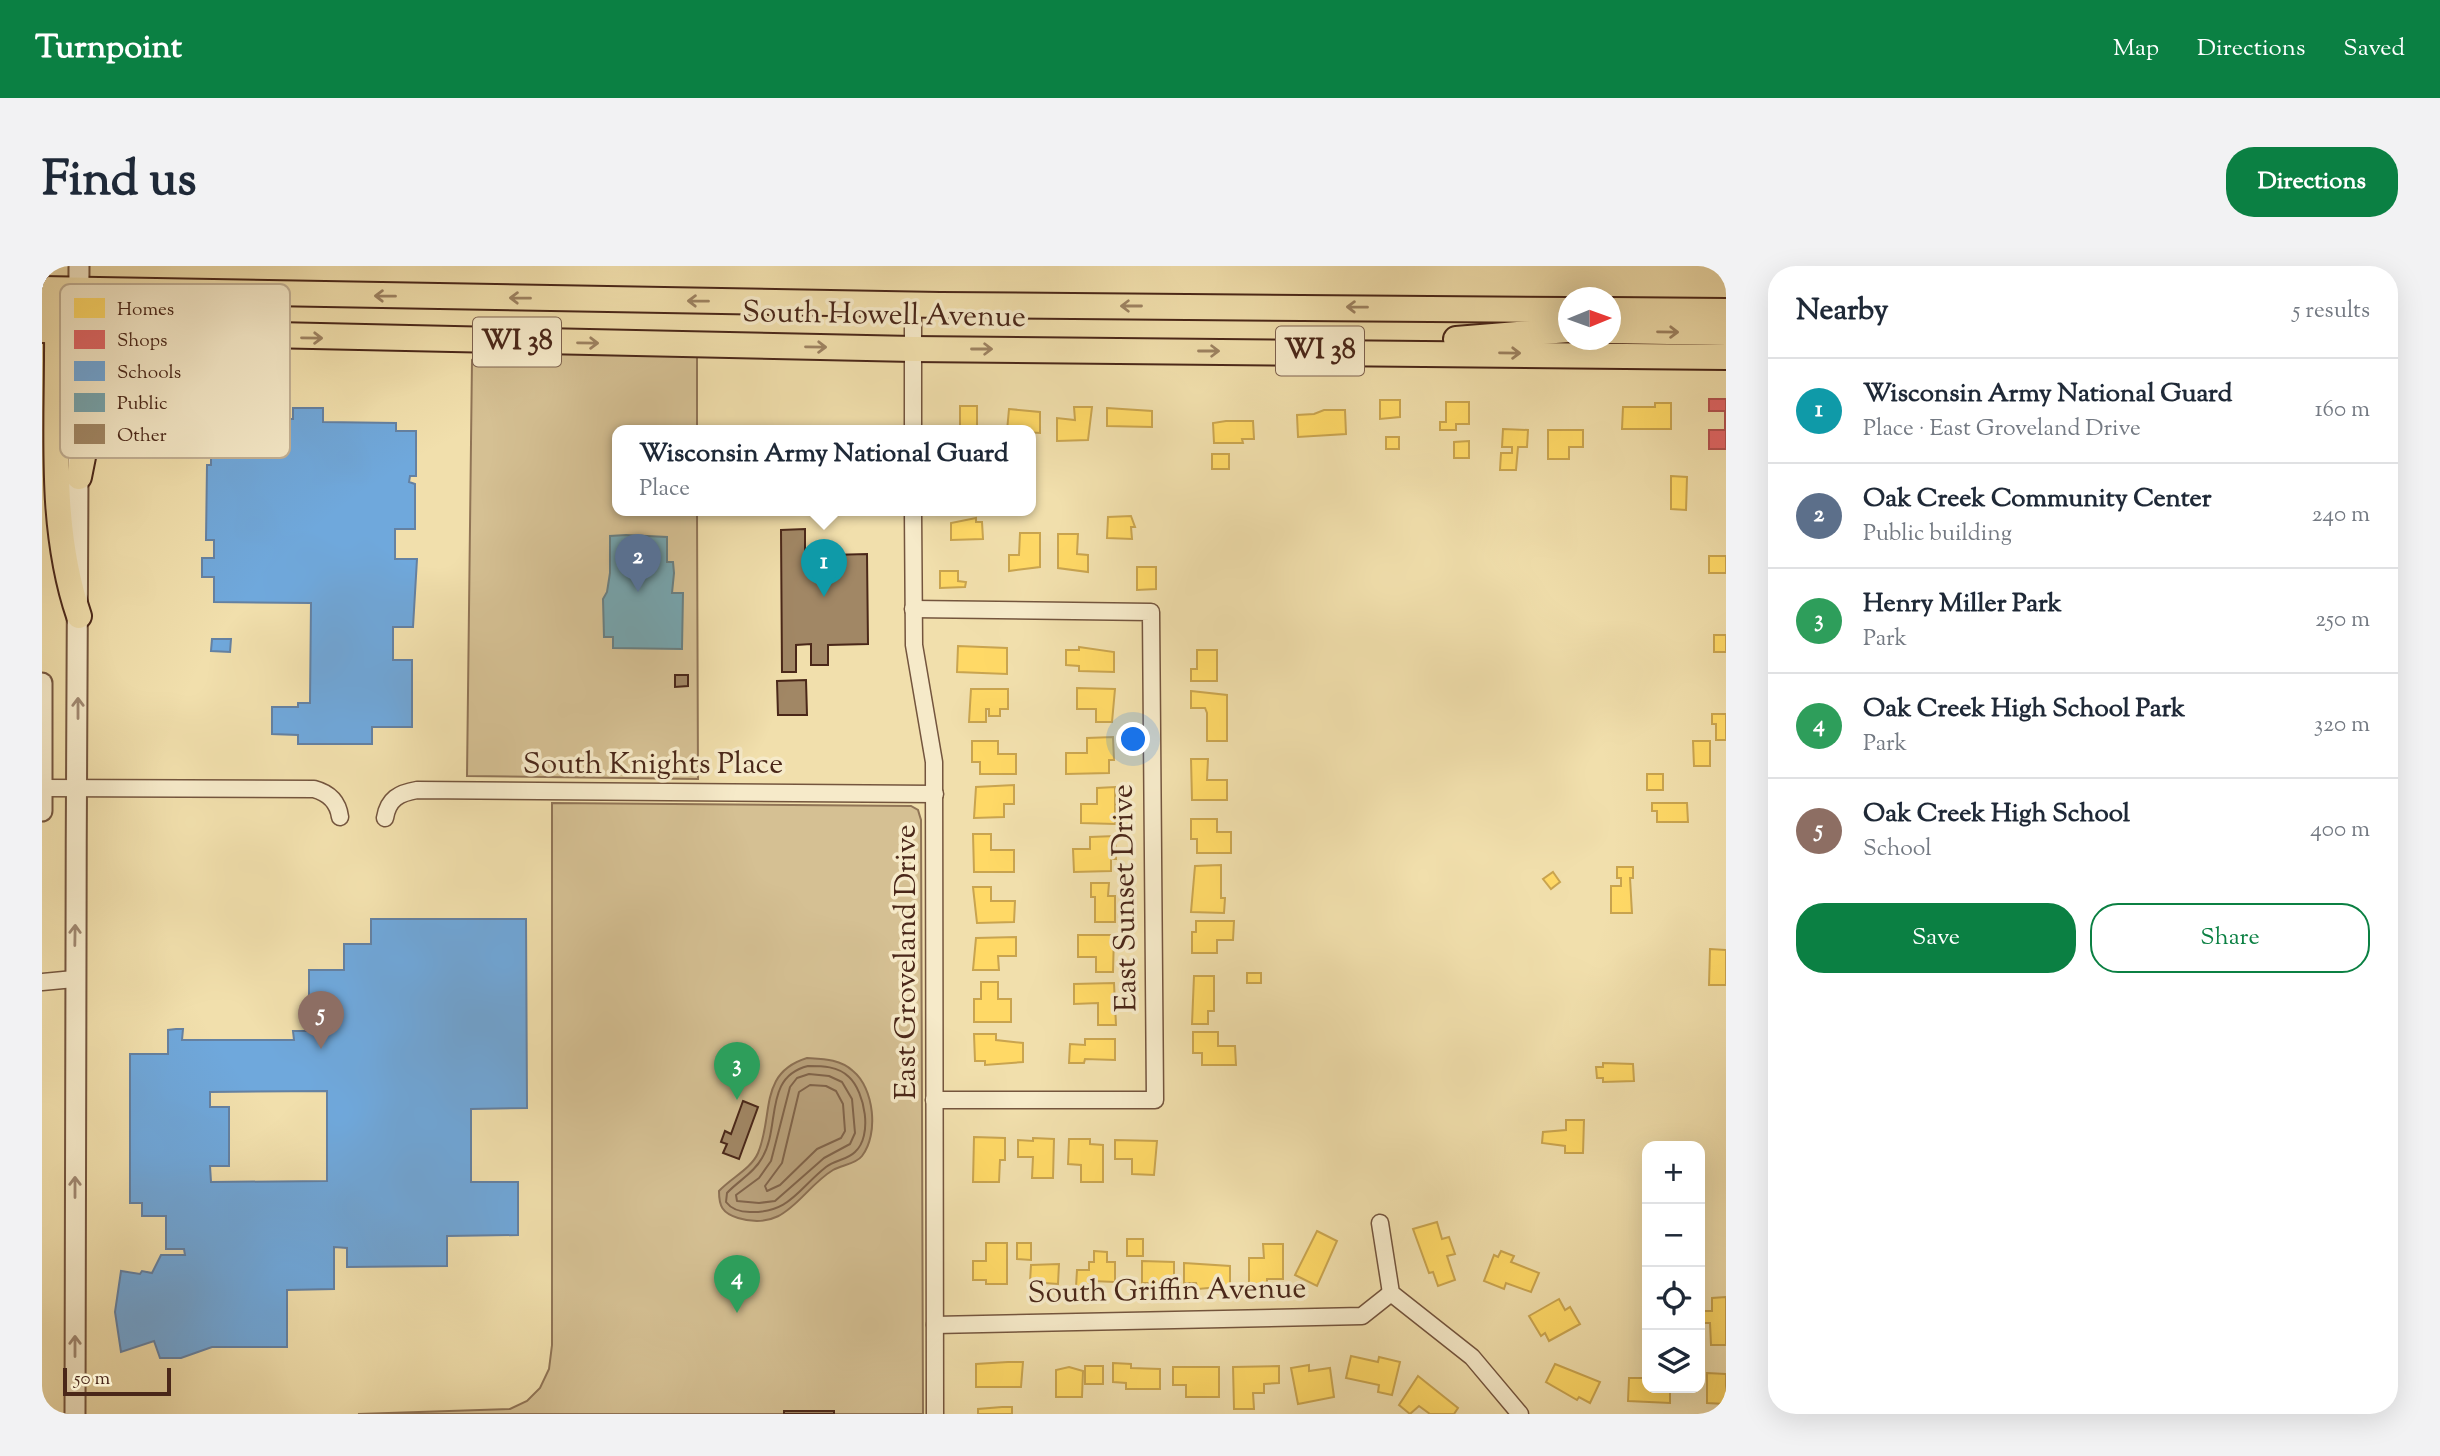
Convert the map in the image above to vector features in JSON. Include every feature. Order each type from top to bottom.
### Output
[{"type":"main road","name":"South Howell Avenue","points":[[61,282],[138,284]]},
{"type":"main road","points":[[60,285],[53,309],[59,331],[59,530],[68,582],[79,616]]},
{"type":"main road","name":"South Howell Avenue","points":[[290,288],[913,304],[1558,310]]},
{"type":"main road","points":[[1621,310],[1726,312]]},
{"type":"main road","points":[[1361,351],[1470,337],[1558,331]]},
{"type":"main road","points":[[1621,331],[1726,333]]},
{"type":"main road","name":"South Howell Avenue","points":[[290,337],[913,349],[1361,351],[1726,357]]},
{"type":"main road","points":[[79,477],[83,458]]},
{"type":"street","points":[[913,304],[913,425]]},
{"type":"street","points":[[59,331],[60,306]]},
{"type":"street","points":[[75,1414],[74,979],[79,616],[79,477],[76,458]]},
{"type":"street","name":"East Groveland Drive","points":[[913,516],[913,609],[918,678],[933,747],[935,794],[935,1414]]},
{"type":"street","name":"East Sunset Drive","points":[[913,609],[1151,612],[1155,1100],[934,1100]]},
{"type":"street","points":[[42,683],[42,811]]},
{"type":"street","points":[[42,788],[314,789],[332,799],[340,817]]},
{"type":"street","name":"South Knights Place","points":[[385,818],[392,799],[402,792],[417,790],[935,794]]},
{"type":"street","points":[[42,982],[74,979]]},
{"type":"street","points":[[1381,1223],[1391,1293],[1472,1357],[1520,1414]]},
{"type":"street","name":"South Griffin Avenue","points":[[935,1325],[1362,1316],[1391,1293]]},
{"type":"shaded area","points":[[480,352],[697,355],[697,425],[612,425],[612,516],[697,516],[698,779],[467,776],[472,360]]},
{"type":"shaded area","points":[[552,803],[911,806],[918,810],[921,820],[923,1414],[358,1414],[510,1409],[527,1401],[540,1388],[549,1369],[552,1345]]},
{"type":"water","points":[[807,1058],[843,1064],[860,1079],[866,1088],[872,1112],[871,1136],[867,1147],[859,1159],[821,1178],[781,1215],[769,1220],[755,1221],[728,1214],[722,1208],[719,1191],[755,1159],[763,1139],[770,1097],[781,1074],[791,1065]]},
{"type":"building: Homes","points":[[1380,400],[1400,400],[1400,417],[1380,419]]},
{"type":"building: Homes","points":[[1446,402],[1469,402],[1469,424],[1456,424],[1456,430],[1440,430],[1440,422],[1446,422]]},
{"type":"building: Homes","points":[[1655,403],[1671,403],[1671,429],[1622,429],[1623,407],[1655,407]]},
{"type":"building: Homes","points":[[960,406],[977,406],[977,425],[960,425]]},
{"type":"building: Homes","points":[[1074,407],[1092,407],[1088,440],[1057,441],[1057,418],[1075,420]]},
{"type":"building: Homes","points":[[1107,408],[1152,411],[1152,427],[1107,426]]},
{"type":"building: Homes","points":[[1009,409],[1040,412],[1040,433],[1036,433],[1036,425],[1008,425]]},
{"type":"building: Homes","points":[[1324,410],[1345,410],[1346,434],[1298,437],[1297,415],[1314,414]]},
{"type":"building: Homes","points":[[1253,421],[1254,439],[1242,439],[1243,443],[1214,443],[1213,423]]},
{"type":"building: Homes","points":[[1503,429],[1528,430],[1527,447],[1518,447],[1516,470],[1500,470],[1501,453],[1512,453],[1512,447],[1502,447]]},
{"type":"building: Homes","points":[[1548,430],[1583,430],[1583,447],[1569,447],[1569,459],[1548,459]]},
{"type":"building: Homes","points":[[1386,437],[1399,437],[1399,449],[1386,449]]},
{"type":"building: Homes","points":[[1469,441],[1469,458],[1454,458],[1454,442]]},
{"type":"building: Homes","points":[[1212,454],[1229,454],[1229,469],[1212,469]]},
{"type":"building: Homes","points":[[1671,476],[1687,477],[1686,510],[1671,509]]},
{"type":"building: Homes","points":[[1131,516],[1135,527],[1131,527],[1132,539],[1107,538],[1108,517]]},
{"type":"building: Homes","points":[[976,518],[976,522],[982,522],[983,539],[951,540],[951,523]]},
{"type":"building: Homes","points":[[1020,533],[1040,533],[1040,567],[1009,571],[1009,555],[1019,555]]},
{"type":"building: Homes","points":[[1058,534],[1078,534],[1077,554],[1088,555],[1088,572],[1058,568]]},
{"type":"building: Homes","points":[[1709,556],[1726,556],[1726,573],[1709,573]]},
{"type":"building: Homes","points":[[1137,567],[1156,567],[1156,589],[1137,590]]},
{"type":"building: Homes","points":[[940,571],[958,571],[958,581],[966,582],[965,587],[940,588]]},
{"type":"building: Homes","points":[[1714,635],[1726,635],[1726,652],[1714,652]]},
{"type":"building: Homes","points":[[958,646],[1007,648],[1007,674],[957,672]]},
{"type":"building: Homes","points":[[1079,647],[1114,652],[1114,672],[1079,671],[1079,666],[1066,665],[1066,650],[1079,650]]},
{"type":"building: Homes","points":[[1197,650],[1217,650],[1217,681],[1191,681],[1191,669],[1197,669]]},
{"type":"building: Homes","points":[[1077,688],[1115,689],[1112,722],[1096,722],[1096,709],[1077,709]]},
{"type":"building: Homes","points":[[971,689],[1008,689],[1008,709],[1000,709],[1000,716],[989,716],[989,709],[986,709],[986,722],[969,722]]},
{"type":"building: Homes","points":[[1191,691],[1227,695],[1227,741],[1207,741],[1207,713],[1205,708],[1191,708]]},
{"type":"building: Homes","points":[[1712,714],[1726,714],[1726,740],[1716,740],[1716,724],[1712,724]]},
{"type":"building: Homes","points":[[1113,737],[1114,760],[1109,760],[1109,773],[1066,774],[1066,753],[1087,753],[1087,738]]},
{"type":"building: Homes","points":[[972,741],[998,741],[998,754],[1016,754],[1016,774],[980,774],[980,762],[972,762]]},
{"type":"building: Homes","points":[[1693,741],[1710,741],[1710,766],[1694,766]]},
{"type":"building: Homes","points":[[1191,759],[1208,759],[1207,780],[1227,780],[1227,800],[1192,800]]},
{"type":"building: Homes","points":[[1647,774],[1663,774],[1663,790],[1647,790]]},
{"type":"building: Homes","points":[[1014,785],[1014,804],[1004,804],[1004,817],[974,818],[976,787]]},
{"type":"building: Homes","points":[[1115,787],[1115,824],[1081,823],[1081,804],[1097,804],[1097,788]]},
{"type":"building: Homes","points":[[1652,803],[1687,803],[1688,822],[1657,822],[1657,811],[1652,811]]},
{"type":"building: Homes","points":[[1191,819],[1217,819],[1217,832],[1231,832],[1231,853],[1197,853],[1197,839],[1191,839]]},
{"type":"building: Homes","points":[[973,834],[991,834],[991,850],[1014,850],[1014,872],[974,872]]},
{"type":"building: Homes","points":[[1115,836],[1116,859],[1111,859],[1111,871],[1074,872],[1073,849],[1090,849],[1090,837]]},
{"type":"building: Homes","points":[[1221,865],[1224,913],[1191,912],[1195,866]]},
{"type":"building: Homes","points":[[1617,867],[1633,867],[1633,878],[1630,878],[1632,913],[1611,913],[1611,886],[1621,886],[1621,878],[1617,878]]},
{"type":"building: Homes","points":[[1553,872],[1560,882],[1551,889],[1543,879]]},
{"type":"building: Homes","points":[[1091,883],[1109,883],[1108,896],[1115,896],[1115,922],[1095,922],[1095,897],[1091,897]]},
{"type":"building: Homes","points":[[973,887],[991,887],[991,901],[1015,901],[1014,922],[977,923]]},
{"type":"building: Homes","points":[[1196,921],[1234,921],[1233,940],[1217,940],[1217,953],[1192,953],[1192,932],[1196,932]]},
{"type":"building: Homes","points":[[1078,935],[1114,935],[1113,972],[1096,972],[1096,957],[1078,957]]},
{"type":"building: Homes","points":[[1016,937],[1016,956],[998,956],[999,970],[973,970],[976,938]]},
{"type":"building: Homes","points":[[1710,949],[1726,950],[1726,985],[1709,985]]},
{"type":"building: Homes","points":[[1247,973],[1261,973],[1261,983],[1247,983]]},
{"type":"building: Homes","points":[[1194,976],[1214,976],[1214,1011],[1208,1011],[1208,1024],[1192,1024]]},
{"type":"building: Homes","points":[[981,982],[998,982],[998,999],[1011,999],[1011,1022],[974,1022],[974,999],[981,999]]},
{"type":"building: Homes","points":[[1114,983],[1116,1025],[1098,1025],[1098,1003],[1074,1004],[1074,984]]},
{"type":"building: Homes","points":[[1193,1032],[1218,1032],[1218,1046],[1235,1046],[1236,1065],[1202,1065],[1202,1053],[1193,1053]]},
{"type":"building: Homes","points":[[974,1034],[996,1034],[996,1040],[1023,1043],[1023,1062],[985,1065],[985,1061],[975,1061]]},
{"type":"building: Homes","points":[[1085,1039],[1115,1039],[1115,1060],[1085,1059],[1084,1063],[1069,1063],[1070,1044],[1085,1045]]},
{"type":"building: Homes","points":[[1603,1063],[1633,1064],[1634,1081],[1603,1082],[1603,1078],[1597,1078],[1596,1067],[1603,1067]]},
{"type":"building: Homes","points":[[1566,1120],[1584,1120],[1583,1153],[1565,1153],[1565,1146],[1542,1143],[1543,1132],[1566,1130]]},
{"type":"building: Homes","points":[[974,1137],[1005,1138],[1005,1160],[1000,1160],[999,1182],[973,1182]]},
{"type":"building: Homes","points":[[1033,1138],[1054,1139],[1053,1178],[1032,1178],[1033,1157],[1018,1157],[1018,1140],[1033,1141]]},
{"type":"building: Homes","points":[[1069,1139],[1090,1139],[1090,1144],[1103,1145],[1103,1182],[1081,1182],[1081,1165],[1068,1164]]},
{"type":"building: Homes","points":[[1115,1140],[1157,1141],[1154,1175],[1132,1174],[1132,1159],[1115,1159]]},
{"type":"building: Homes","points":[[1437,1222],[1442,1239],[1449,1237],[1455,1254],[1447,1256],[1455,1280],[1438,1286],[1433,1272],[1429,1273],[1413,1229]]},
{"type":"building: Homes","points":[[1317,1231],[1337,1241],[1317,1286],[1295,1275]]},
{"type":"building: Homes","points":[[1127,1239],[1143,1239],[1143,1256],[1127,1256]]},
{"type":"building: Homes","points":[[986,1243],[1007,1243],[1007,1284],[986,1284],[986,1280],[973,1280],[973,1261],[986,1261]]},
{"type":"building: Homes","points":[[1017,1243],[1031,1243],[1031,1260],[1017,1259]]},
{"type":"building: Homes","points":[[1263,1244],[1283,1244],[1283,1279],[1267,1279],[1267,1285],[1249,1285],[1249,1258],[1264,1258]]},
{"type":"building: Homes","points":[[1094,1251],[1107,1252],[1107,1262],[1115,1262],[1115,1282],[1092,1281],[1091,1287],[1076,1287],[1077,1270],[1089,1270],[1089,1262],[1094,1262]]},
{"type":"building: Homes","points":[[1501,1251],[1514,1256],[1511,1262],[1539,1273],[1531,1292],[1506,1283],[1504,1289],[1484,1281],[1494,1255],[1498,1257]]},
{"type":"building: Homes","points":[[1142,1261],[1174,1262],[1174,1283],[1142,1283]]},
{"type":"building: Homes","points":[[1184,1263],[1230,1266],[1230,1286],[1198,1289],[1196,1283],[1184,1283]]},
{"type":"building: Homes","points":[[1059,1264],[1058,1284],[1030,1282],[1031,1265]]},
{"type":"building: Homes","points":[[1726,1297],[1726,1345],[1711,1345],[1710,1323],[1705,1323],[1705,1311],[1712,1311],[1712,1298]]},
{"type":"building: Homes","points":[[1559,1299],[1565,1310],[1570,1307],[1580,1324],[1549,1341],[1545,1333],[1541,1336],[1529,1316]]},
{"type":"building: Homes","points":[[1351,1356],[1378,1362],[1379,1357],[1400,1362],[1392,1395],[1378,1392],[1379,1385],[1346,1378]]},
{"type":"building: Homes","points":[[1023,1362],[1021,1387],[976,1387],[976,1364]]},
{"type":"building: Homes","points":[[1113,1363],[1131,1364],[1131,1368],[1160,1369],[1160,1389],[1126,1389],[1126,1383],[1113,1382]]},
{"type":"building: Homes","points":[[1555,1364],[1600,1382],[1590,1403],[1579,1397],[1577,1400],[1546,1382]]},
{"type":"building: Homes","points":[[1309,1365],[1309,1371],[1330,1368],[1334,1397],[1298,1404],[1291,1368]]},
{"type":"building: Homes","points":[[1085,1366],[1103,1366],[1103,1384],[1085,1384]]},
{"type":"building: Homes","points":[[1279,1366],[1279,1383],[1264,1384],[1264,1393],[1253,1393],[1254,1409],[1234,1409],[1233,1367]]},
{"type":"building: Homes","points":[[1069,1367],[1083,1371],[1082,1397],[1056,1397],[1056,1370]]},
{"type":"building: Homes","points":[[1173,1367],[1219,1367],[1219,1397],[1186,1397],[1186,1385],[1173,1385]]},
{"type":"building: Homes","points":[[1707,1373],[1726,1374],[1726,1404],[1707,1403]]},
{"type":"building: Homes","points":[[1418,1376],[1458,1408],[1454,1414],[1430,1414],[1419,1406],[1410,1414],[1399,1405]]},
{"type":"building: Homes","points":[[1629,1378],[1642,1378],[1642,1393],[1670,1393],[1670,1403],[1628,1401]]},
{"type":"building: Homes","points":[[1012,1407],[1012,1414],[978,1414],[978,1409]]},
{"type":"building: Shops","points":[[1709,399],[1726,399],[1726,449],[1709,449],[1709,430],[1725,430],[1725,411],[1709,411]]},
{"type":"building: Schools","points":[[293,408],[323,408],[323,422],[396,423],[396,431],[416,431],[416,476],[410,476],[409,482],[415,484],[415,529],[395,529],[395,559],[417,559],[413,627],[393,627],[393,660],[412,660],[412,727],[372,727],[372,744],[298,744],[298,735],[272,734],[272,707],[298,707],[298,703],[310,703],[311,603],[214,602],[214,577],[202,577],[202,558],[214,558],[214,540],[206,540],[207,465],[211,465],[211,458],[290,458],[290,419],[293,419]]},
{"type":"building: Schools","points":[[212,639],[231,639],[230,652],[211,651]]},
{"type":"building: Schools","points":[[371,919],[526,919],[527,1108],[471,1109],[471,1182],[518,1182],[518,1235],[447,1236],[447,1266],[347,1267],[347,1248],[334,1247],[334,1289],[287,1290],[287,1347],[212,1347],[181,1358],[160,1358],[154,1341],[121,1352],[115,1312],[121,1271],[152,1273],[161,1255],[185,1255],[184,1249],[166,1249],[166,1216],[142,1216],[142,1203],[130,1203],[130,1054],[168,1054],[168,1030],[176,1029],[183,1029],[182,1040],[294,1040],[293,1031],[309,1031],[309,970],[344,970],[344,944],[371,944]],"holes":[[[327,1091],[327,1181],[211,1182],[210,1166],[229,1166],[229,1107],[210,1107],[210,1092]]]},
{"type":"building: Public","points":[[610,536],[667,537],[667,562],[673,562],[674,573],[672,593],[683,593],[682,649],[613,648],[613,637],[604,637],[603,599],[610,573]]},
{"type":"building: Other","points":[[805,529],[805,555],[815,555],[815,563],[831,563],[831,555],[867,554],[868,644],[828,645],[828,665],[811,665],[811,644],[796,645],[796,672],[782,672],[781,530]]},
{"type":"building: Other","points":[[675,675],[688,675],[688,686],[675,687]]},
{"type":"building: Other","points":[[806,680],[807,715],[778,715],[777,681]]},
{"type":"building: Other","points":[[743,1101],[758,1107],[739,1159],[723,1153],[727,1144],[721,1142],[725,1131],[731,1134]]},
{"type":"building: Other","points":[[784,1411],[834,1411],[834,1414],[784,1414]]},
{"type":"place","name":"Oak Creek Community Center","points":[[638,592]]},
{"type":"place","name":"Wisconsin Army National Guard","points":[[824,597]]},
{"type":"place","name":"Oak Creek High School","points":[[321,1049]]},
{"type":"place","name":"Henry Miller Park","points":[[737,1100]]},
{"type":"place","name":"Oak Creek High School Park","points":[[737,1313]]}]
